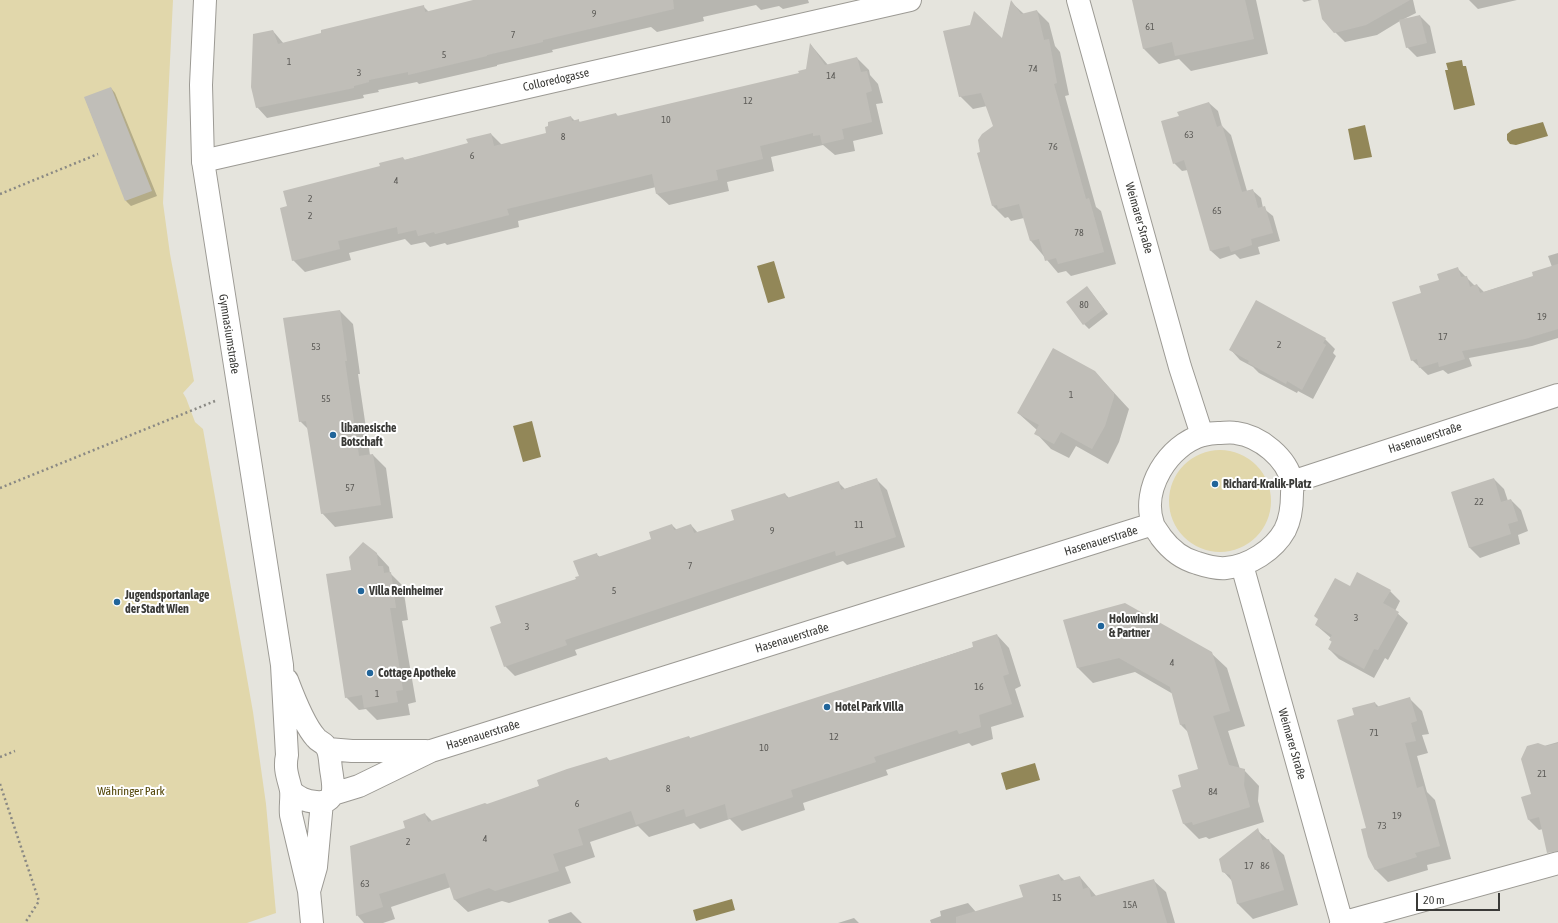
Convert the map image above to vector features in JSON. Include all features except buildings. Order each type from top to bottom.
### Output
[{"type":"street","name":"Gymnasiumstraße","points":[[205,0],[201,85],[203,161],[282,665],[287,755],[285,766],[291,791],[291,815],[309,891],[312,923]]},
{"type":"street","name":"Colloredogasse","points":[[203,161],[910,0]]},
{"type":"street","name":"Weimarer Straße","points":[[1078,0],[1180,367],[1202,435]]},
{"type":"street","name":"Hasenauerstraße","points":[[1292,482],[1558,396]]},
{"type":"street","points":[[1218,432],[1236,432],[1256,440],[1273,450],[1285,467],[1292,482],[1292,503],[1286,529],[1268,550],[1242,565],[1225,568],[1211,567],[1187,560],[1168,546],[1153,524],[1150,500],[1151,489],[1156,477],[1173,455],[1186,444],[1202,435],[1218,432]]},
{"type":"street","name":"Hasenauerstraße","points":[[328,798],[359,786],[431,751],[1153,524]]},
{"type":"street","name":"Weimarer Straße","points":[[1242,565],[1342,923]]},
{"type":"street","name":"Gymnasiumstraße","points":[[282,665],[298,706],[322,744],[328,798],[316,867],[309,891]]},
{"type":"street","points":[[287,755],[293,748],[302,742],[322,744]]},
{"type":"street","name":"Hasenauerstraße","points":[[322,744],[352,751],[431,751]]},
{"type":"street","points":[[291,791],[300,798],[328,798]]},
{"type":"street","points":[[1342,923],[1558,863]]},
{"type":"path","points":[[0,194],[98,154]]},
{"type":"path","points":[[0,488],[238,391]]},
{"type":"path","points":[[0,757],[15,751]]},
{"type":"path","points":[[0,784],[39,902],[26,923]]},
{"type":"green space","name":"Währinger Park","points":[[0,0],[173,0],[163,203],[170,254],[194,381],[183,393],[195,422],[203,429],[253,712],[266,804],[276,913],[247,923],[0,923]]},
{"type":"green space","points":[[1220,450],[1239,454],[1256,465],[1267,482],[1271,501],[1267,520],[1256,537],[1239,548],[1220,552],[1201,548],[1184,537],[1173,520],[1169,501],[1173,482],[1184,465],[1201,454]]},
{"type":"shaded area","points":[[1462,60],[1463,66],[1466,66],[1475,105],[1454,110],[1445,70],[1448,70],[1446,63]]},
{"type":"shaded area","points":[[1543,122],[1548,136],[1516,145],[1510,144],[1507,140],[1507,134],[1512,130]]},
{"type":"shaded area","points":[[1365,125],[1372,157],[1354,160],[1348,129]]},
{"type":"shaded area","points":[[774,261],[785,298],[768,303],[757,266]]},
{"type":"shaded area","points":[[532,421],[541,457],[523,462],[513,426]]},
{"type":"shaded area","points":[[1035,763],[1040,780],[1006,790],[1001,773]]},
{"type":"shaded area","points":[[732,899],[735,910],[696,921],[693,910]]},
{"type":"place","name":"libanesische Botschaft","points":[[333,435]]},
{"type":"place","name":"Richard-Kralik-Platz","points":[[1215,484]]},
{"type":"place","name":"Villa Reinheimer","points":[[361,591]]},
{"type":"place","name":"Jugendsportanlage der Stadt Wien","points":[[117,602]]},
{"type":"place","name":"Holowinski & Partner","points":[[1101,626]]},
{"type":"place","name":"Cottage Apotheke","points":[[370,673]]},
{"type":"place","name":"Hotel Park Villa","points":[[827,707]]}]
